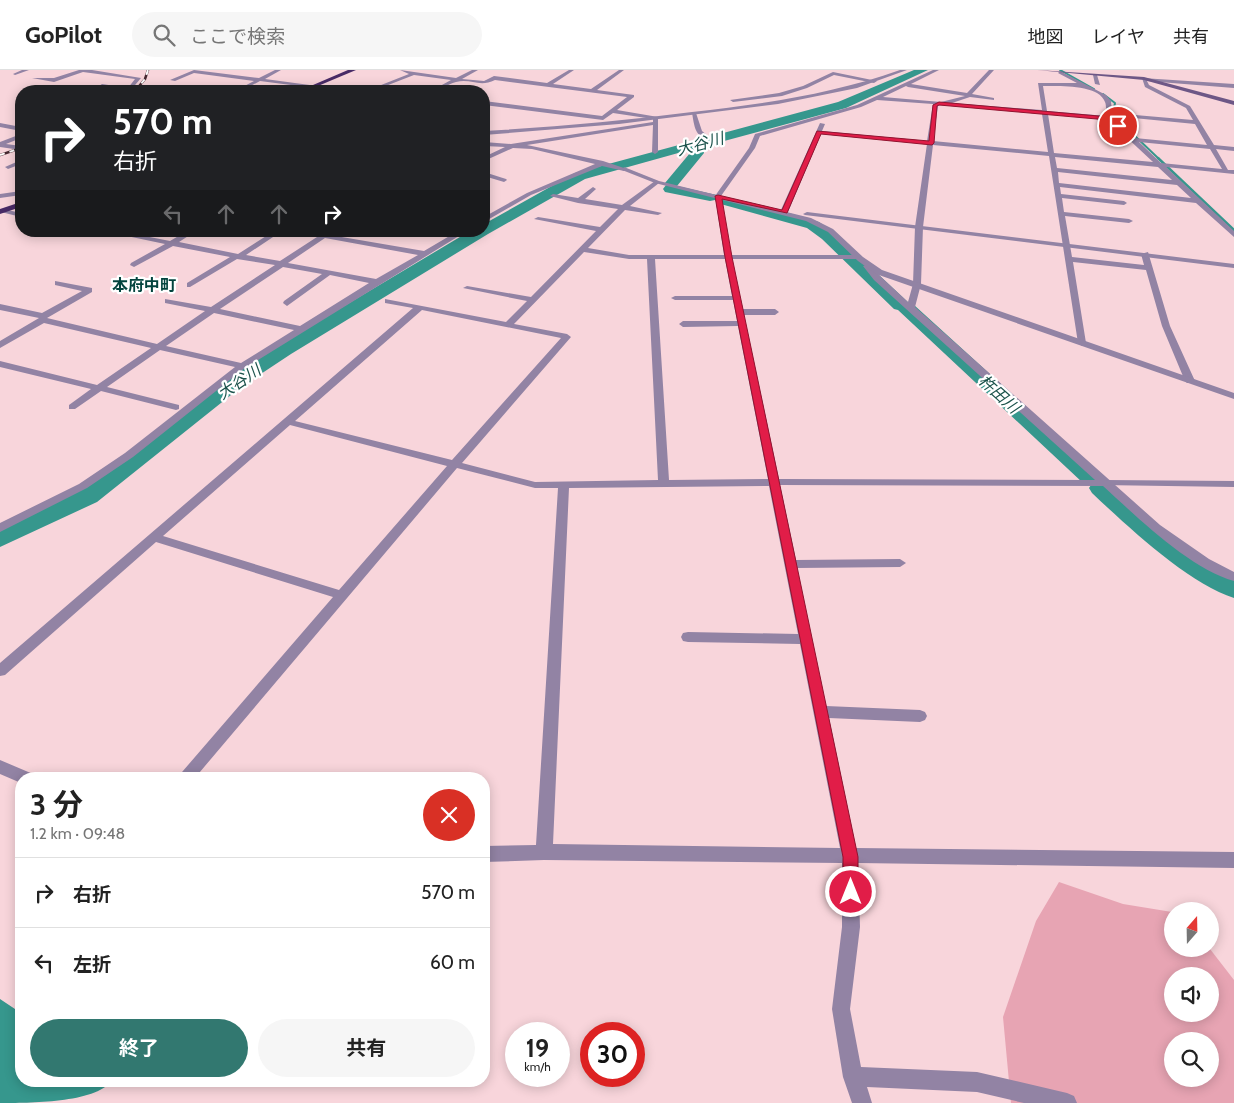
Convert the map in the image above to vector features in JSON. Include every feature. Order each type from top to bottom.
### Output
[{"type":"highway","points":[[316,85],[353,70]]},
{"type":"highway","points":[[2,212],[15,207]]},
{"type":"main road","points":[[1039,70],[1144,79],[1234,103]]},
{"type":"street","points":[[44,84],[82,70],[138,78],[133,85]]},
{"type":"street","points":[[249,85],[279,70]]},
{"type":"street","points":[[402,70],[456,80],[485,83],[494,78],[632,96],[603,118],[491,104]]},
{"type":"street","points":[[446,85],[476,70]]},
{"type":"street","points":[[548,85],[572,70]]},
{"type":"street","points":[[616,70],[621,70]]},
{"type":"street","points":[[592,91],[621,70]]},
{"type":"street","points":[[490,144],[514,144],[694,114],[814,97],[874,81],[905,70]]},
{"type":"street","points":[[862,1103],[853,1077],[841,1009],[851,927],[850,857],[728,257],[718,196],[752,148],[757,135],[859,106],[937,70]]},
{"type":"street","points":[[911,307],[917,284],[919,227],[932,143],[935,105],[966,98],[992,70]]},
{"type":"street","points":[[173,80],[196,71],[305,85]]},
{"type":"street","points":[[35,78],[51,72]]},
{"type":"street","points":[[732,100],[780,95],[836,72],[874,81]]},
{"type":"street","points":[[1064,72],[1108,101],[1109,116],[1133,140],[1164,165],[1179,183],[1234,235]]},
{"type":"street","points":[[15,74],[26,73],[35,78],[54,80]]},
{"type":"street","points":[[385,85],[415,73]]},
{"type":"street","points":[[1095,75],[1098,84]]},
{"type":"street","points":[[1226,172],[1188,107],[1147,86],[1144,79],[1176,78],[1234,86]]},
{"type":"street","points":[[906,84],[992,99]]},
{"type":"street","points":[[1082,342],[1040,84],[1085,85]]},
{"type":"street","points":[[792,91],[814,97]]},
{"type":"street","points":[[780,95],[795,100]]},
{"type":"street","points":[[876,98],[1046,113],[1198,122]]},
{"type":"street","points":[[612,111],[656,121]]},
{"type":"street","points":[[694,114],[699,132],[706,137]]},
{"type":"street","points":[[784,212],[826,115]]},
{"type":"street","points":[[490,133],[656,121]]},
{"type":"street","points":[[655,152],[656,121]]},
{"type":"street","points":[[0,125],[15,128]]},
{"type":"street","points":[[819,132],[1234,172]]},
{"type":"street","points":[[0,144],[15,138]]},
{"type":"street","points":[[1133,140],[1234,149]]},
{"type":"street","points":[[0,144],[15,147]]},
{"type":"street","points":[[490,156],[514,144],[624,168],[658,182],[784,212],[820,224],[835,234],[851,257],[867,266],[1234,396]]},
{"type":"street","points":[[8,167],[15,164]]},
{"type":"street","points":[[490,217],[529,194],[606,164]]},
{"type":"street","points":[[1054,170],[1179,183]]},
{"type":"street","points":[[490,176],[504,180]]},
{"type":"street","points":[[509,324],[622,208],[658,182]]},
{"type":"street","points":[[1056,185],[1197,200]]},
{"type":"street","points":[[578,201],[592,189]]},
{"type":"street","points":[[0,196],[15,194]]},
{"type":"street","points":[[553,196],[658,214]]},
{"type":"street","points":[[1058,196],[1124,204]]},
{"type":"street","points":[[2,212],[15,214]]},
{"type":"street","points":[[784,212],[1067,244],[1234,266]]},
{"type":"street","points":[[1062,214],[1129,221]]},
{"type":"street","points":[[538,219],[602,230]]},
{"type":"street","points":[[133,237],[377,282]]},
{"type":"street","points":[[134,265],[183,237]]},
{"type":"street","points":[[190,285],[269,237]]},
{"type":"street","points":[[72,407],[159,346],[323,237]]},
{"type":"street","points":[[330,237],[425,254]]},
{"type":"street","points":[[0,528],[83,486],[129,455],[242,366],[377,282],[454,237]]},
{"type":"street","points":[[583,249],[629,257],[851,257]]},
{"type":"street","points":[[1145,254],[1166,326],[1190,381]]},
{"type":"street","points":[[651,257],[664,483]]},
{"type":"street","points":[[1069,259],[1149,268]]},
{"type":"street","points":[[867,266],[877,278],[1156,528],[1205,562],[1234,577]]},
{"type":"street","points":[[287,303],[328,273]]},
{"type":"street","points":[[0,345],[89,290],[58,283]]},
{"type":"street","points":[[467,288],[533,300]]},
{"type":"street","points":[[675,298],[737,298]]},
{"type":"street","points":[[168,301],[303,329]]},
{"type":"street","points":[[190,772],[453,466],[567,337],[388,301]]},
{"type":"street","points":[[0,307],[242,366]]},
{"type":"street","points":[[0,670],[420,307]]},
{"type":"street","points":[[740,312],[775,312]]},
{"type":"street","points":[[683,324],[742,323]]},
{"type":"street","points":[[0,364],[176,407]]},
{"type":"street","points":[[288,422],[453,466],[535,485],[775,482],[1234,484]]},
{"type":"street","points":[[544,852],[564,484]]},
{"type":"street","points":[[155,538],[342,595]]},
{"type":"street","points":[[791,564],[900,563]]},
{"type":"street","points":[[688,637],[806,639]]},
{"type":"street","points":[[821,712],[920,716]]},
{"type":"street","points":[[0,767],[15,773]]},
{"type":"street","points":[[490,854],[544,852],[1234,860]]},
{"type":"street","points":[[853,1077],[977,1082],[1067,1103]]},
{"type":"shaded area","points":[[1059,882],[1123,904],[1164,911],[1164,958],[1217,958],[1234,980],[1234,1103],[1011,1103],[1003,1017],[1036,921]]},
{"type":"water","points":[[0,999],[15,1009],[15,1087],[104,1087],[91,1094],[77,1098],[43,1102],[0,1103]]},
{"type":"waterway","name":"大谷川","points":[[694,145],[842,105],[923,70]]},
{"type":"waterway","points":[[1060,70],[1094,89]]},
{"type":"waterway","points":[[1103,94],[1115,103],[1113,113]]},
{"type":"waterway","points":[[1114,116],[1159,159]]},
{"type":"waterway","name":"大谷川","points":[[490,227],[580,176],[694,145]]},
{"type":"waterway","name":"杵田川","points":[[672,183],[697,153],[694,145]]},
{"type":"waterway","points":[[1158,158],[1234,230]]},
{"type":"waterway","name":"杵田川","points":[[670,189],[710,197]]},
{"type":"waterway","name":"杵田川","points":[[722,200],[813,225],[828,236],[901,305]]},
{"type":"waterway","name":"大谷川","points":[[0,538],[88,496],[234,383],[284,350],[472,237]]},
{"type":"waterway","name":"杵田川","points":[[907,309],[1091,478]]},
{"type":"waterway","name":"杵田川","points":[[1101,488],[1132,517],[1181,555],[1234,588]]},
{"type":"railway","points":[[140,85],[145,79],[148,70]]},
{"type":"railway","points":[[0,155],[15,150]]},
{"type":"district","name":"本府中町","points":[[144,285]]},
{"type":"route","points":[[851,892],[850,857],[728,257],[718,196],[784,212],[819,132],[932,143],[935,105],[939,104],[1110,118],[1118,126]]}]
